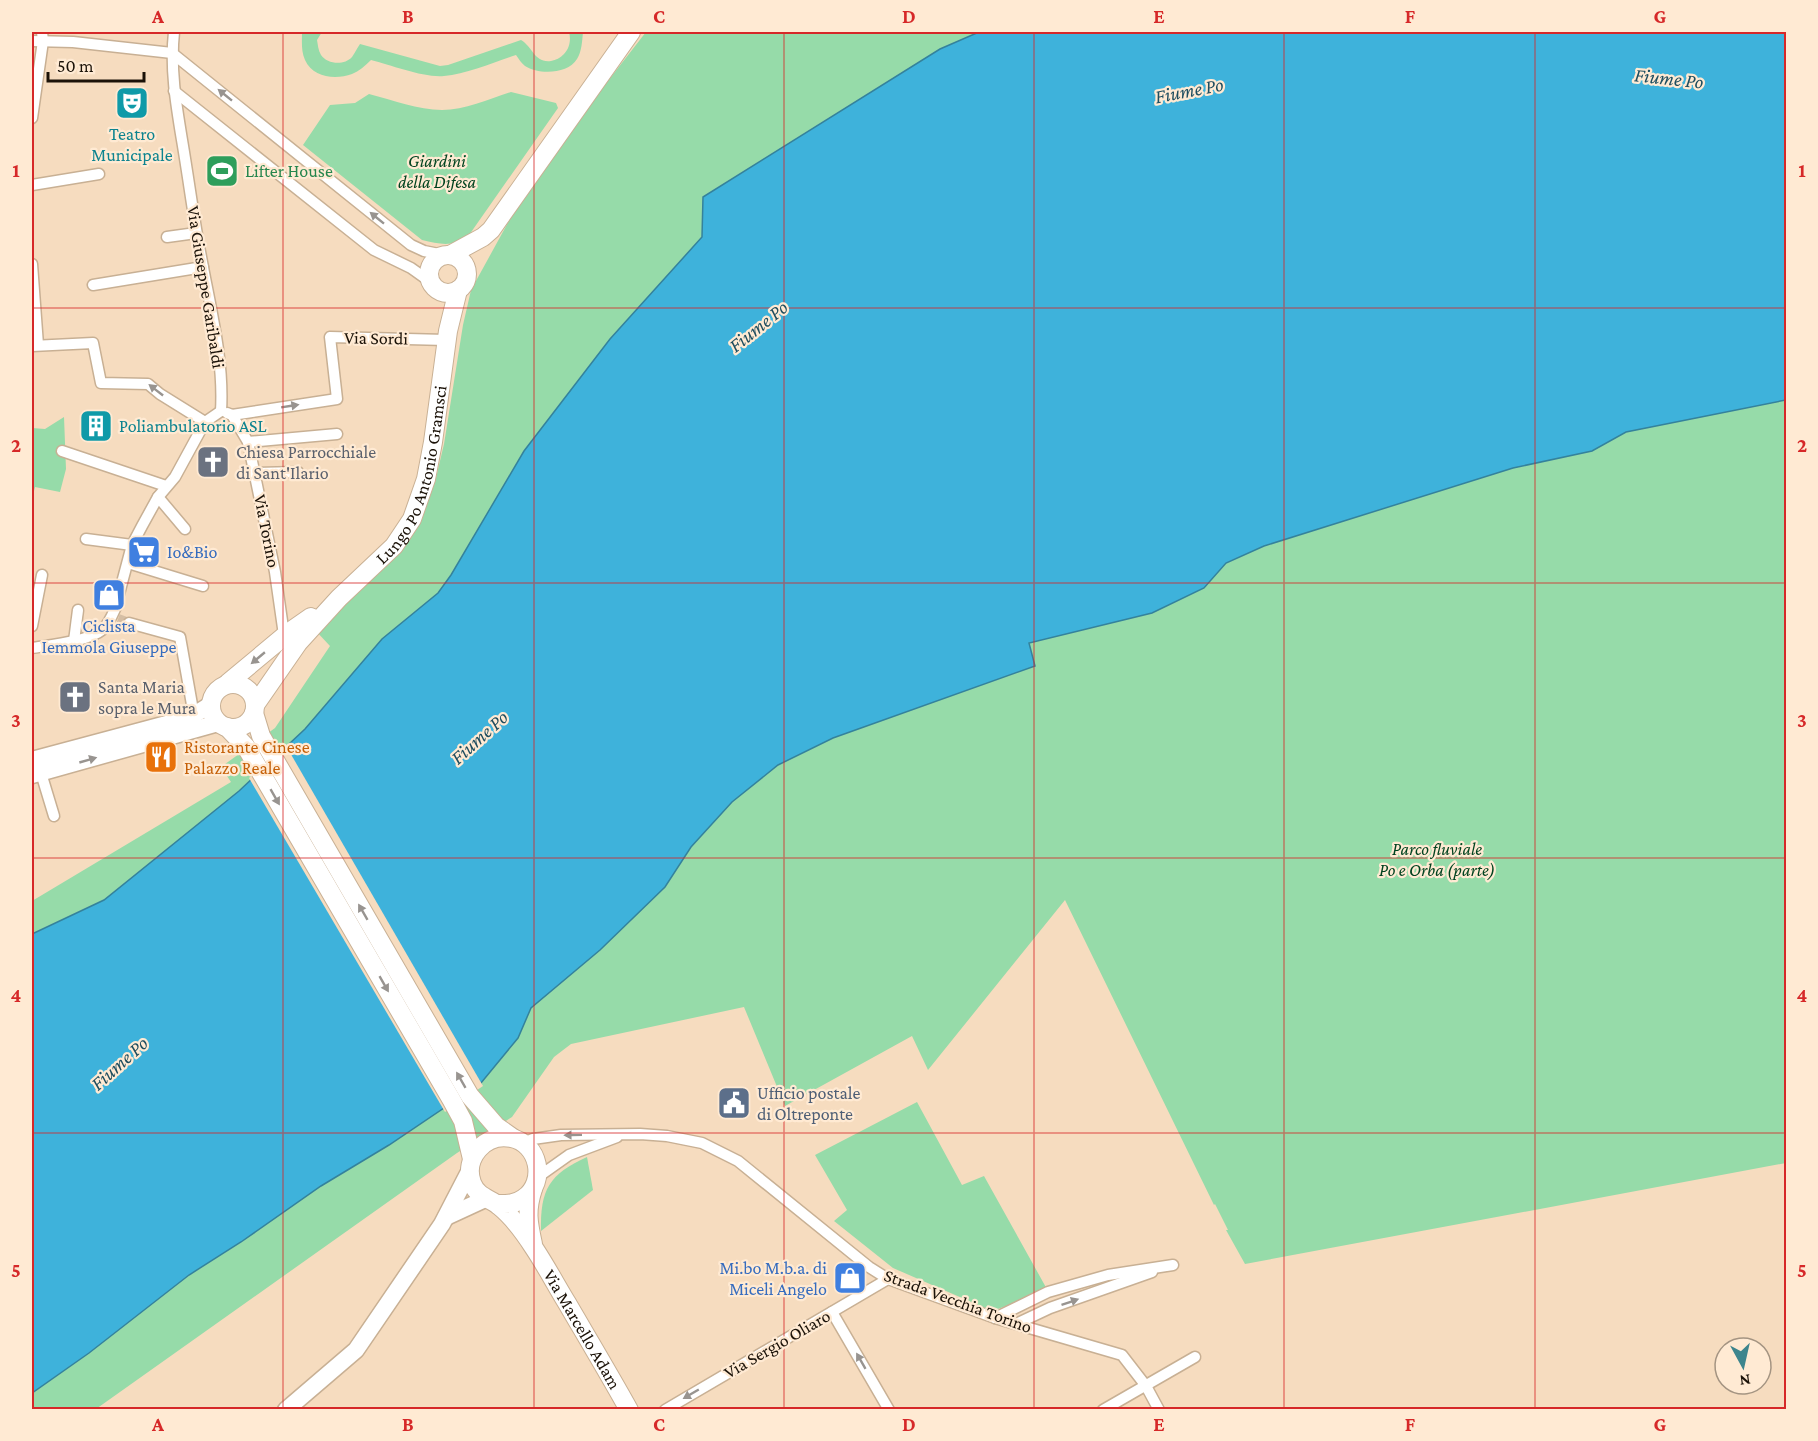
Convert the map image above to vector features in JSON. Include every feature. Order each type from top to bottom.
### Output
[{"type":"main road","points":[[483,237],[434,261],[429,272],[434,285],[446,292],[458,290],[465,281],[466,270],[483,237],[503,213],[632,32]]},
{"type":"main road","points":[[447,255],[461,260],[466,270]]},
{"type":"main road","name":"Lungo Po Antonio Gramsci","points":[[434,285],[447,335]]},
{"type":"main road","name":"Lungo Po Antonio Gramsci","points":[[254,709],[298,643],[339,598],[394,546],[412,519],[426,479],[432,451],[447,335],[458,290]]},
{"type":"main road","name":"Lungo Po Antonio Gramsci","points":[[228,683],[288,633],[339,598]]},
{"type":"main road","points":[[446,1216],[492,1202],[512,1204],[525,1198],[535,1183],[538,1166],[535,1156],[530,1149],[496,1126],[470,1096],[261,736],[254,709],[254,697],[243,686],[228,683],[215,691],[210,705],[211,712],[246,747],[451,1099],[463,1121],[472,1182],[476,1190],[492,1202]]},
{"type":"main road","points":[[35,769],[195,716],[210,705]]},
{"type":"main road","points":[[35,769],[223,725],[240,727],[251,719],[254,709]]},
{"type":"main road","points":[[286,1410],[356,1350],[446,1216],[470,1157],[489,1140],[499,1137],[518,1140]]},
{"type":"main road","name":"Via Marcello Adam","points":[[534,1248],[529,1225],[528,1203],[535,1183]]},
{"type":"main road","name":"Via Marcello Adam","points":[[492,1202],[534,1248],[629,1410]]},
{"type":"street","name":"Via Giuseppe Garibaldi","points":[[174,32],[172,53],[174,91],[196,233],[215,324],[222,394],[227,413]]},
{"type":"street","points":[[32,118],[39,38],[73,37],[172,53],[411,244],[424,251],[447,255]]},
{"type":"street","points":[[174,91],[374,250],[411,268],[434,285]]},
{"type":"street","points":[[32,185],[99,174]]},
{"type":"street","points":[[167,237],[196,233]]},
{"type":"street","points":[[32,264],[35,345],[93,342],[101,383],[148,384],[205,422]]},
{"type":"street","points":[[93,285],[203,267]]},
{"type":"street","name":"Via Sordi","points":[[227,413],[337,399],[330,337],[447,335]]},
{"type":"street","points":[[32,648],[74,641],[102,630],[115,618],[132,545],[158,497],[175,477],[205,422],[227,413]]},
{"type":"street","name":"Via Torino","points":[[227,413],[248,442],[275,573],[283,628]]},
{"type":"street","points":[[248,442],[337,434]]},
{"type":"street","points":[[62,451],[166,486]]},
{"type":"street","points":[[256,473],[298,472]]},
{"type":"street","points":[[158,497],[186,529]]},
{"type":"street","points":[[86,539],[132,545]]},
{"type":"street","points":[[128,563],[203,586]]},
{"type":"street","points":[[32,626],[42,575]]},
{"type":"street","points":[[74,641],[78,610]]},
{"type":"street","points":[[129,623],[180,638],[195,716]]},
{"type":"street","points":[[35,769],[54,816]]},
{"type":"street","name":"Strada Vecchia Torino","points":[[518,1140],[561,1135],[624,1135],[666,1136],[702,1143],[738,1161],[869,1267],[888,1279],[995,1318],[1122,1355],[1146,1386],[1158,1410]]},
{"type":"street","points":[[535,1183],[569,1155],[624,1135]]},
{"type":"street","points":[[995,1318],[1048,1292],[1108,1275],[1173,1265]]},
{"type":"street","points":[[1016,1324],[1050,1308],[1136,1279],[1161,1268]]},
{"type":"street","name":"Via Sergio Oliaro","points":[[665,1410],[888,1279]]},
{"type":"street","points":[[832,1312],[889,1410]]},
{"type":"street","points":[[1103,1410],[1195,1357]]},
{"type":"green space","points":[[302,32],[322,32],[317,40],[319,51],[331,62],[340,63],[349,60],[360,44],[440,66],[521,40],[541,60],[553,61],[561,57],[568,49],[569,32],[583,32],[577,59],[567,68],[553,72],[531,69],[524,65],[516,55],[453,75],[436,76],[417,73],[371,60],[352,74],[332,77],[313,71],[305,60]]},
{"type":"green space","name":"Parco fluviale Po e Orba (parte)","points":[[646,32],[1786,32],[1786,1163],[1245,1264],[1226,1230],[1228,1230],[1065,900],[928,1070],[912,1036],[785,1106],[744,1007],[571,1044],[554,1057],[512,1117],[457,1153],[96,1409],[32,1409],[32,1393],[89,1353],[189,1275],[241,1242],[321,1185],[389,1145],[286,747],[239,791],[104,900],[32,934],[32,901],[231,782],[221,767],[275,728],[330,646],[315,630],[402,550],[421,522],[435,482],[444,444],[463,325],[471,290],[510,219],[604,86]]},
{"type":"green space","name":"Giardini della Difesa","points":[[511,92],[556,103],[558,108],[467,238],[456,243],[422,240],[303,145],[330,105],[355,103],[369,94],[415,107],[451,110]]},
{"type":"green space","points":[[64,417],[66,469],[60,492],[35,487],[32,491],[32,428],[45,429]]},
{"type":"green space","points":[[917,1102],[962,1185],[984,1176],[1048,1291],[992,1311],[893,1268],[834,1221],[847,1210],[815,1155]]},
{"type":"green space","points":[[587,1157],[593,1190],[541,1231],[542,1205],[549,1185],[564,1170]]},
{"type":"water","name":"Fiume Po","points":[[979,32],[1786,32],[1786,400],[1626,432],[1592,451],[1513,468],[1264,546],[1226,563],[1204,588],[1152,613],[1029,643],[1035,666],[833,738],[778,765],[732,802],[691,847],[665,887],[600,950],[531,1008],[518,1038],[481,1083],[389,1145],[321,1186],[189,1275],[89,1353],[32,1393],[32,934],[104,900],[239,791],[305,729],[382,639],[438,593],[524,451],[610,339],[702,237],[703,197],[940,49]]},
{"type":"pier","points":[[285,744],[483,1086],[445,1112],[249,778]]},
{"type":"tunnel","points":[[118,619],[129,623]]},
{"type":"place","name":"Teatro Municipale","points":[[132,103]]},
{"type":"place","name":"Lifter House","points":[[222,171]]},
{"type":"place","name":"Poliambulatorio ASL","points":[[96,426]]},
{"type":"place","name":"Chiesa Parrocchiale di Sant'Ilario","points":[[213,462]]},
{"type":"place","name":"Io&Bio","points":[[144,552]]},
{"type":"place","name":"Ciclista Iemmola Giuseppe","points":[[109,595]]},
{"type":"place","name":"Santa Maria sopra le Mura","points":[[75,697]]},
{"type":"place","name":"Ristorante Cinese Palazzo Reale","points":[[161,757]]},
{"type":"place","name":"Ufficio postale di Oltreponte","points":[[734,1103]]},
{"type":"place","name":"Mi.bo M.b.a. di Miceli Angelo","points":[[850,1278]]}]
